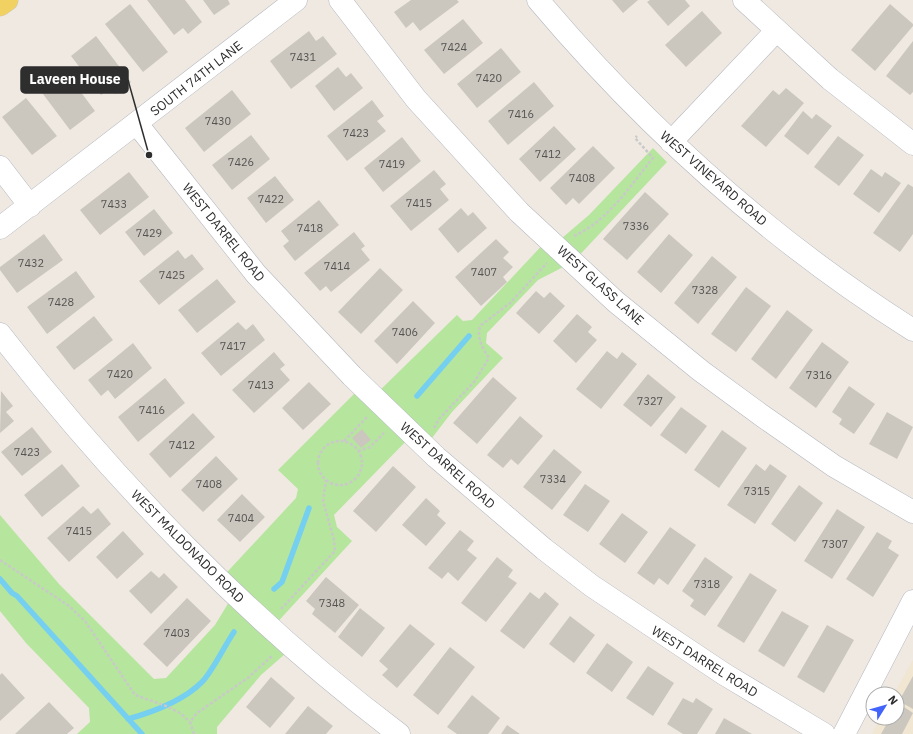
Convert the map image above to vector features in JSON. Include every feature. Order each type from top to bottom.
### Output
[{"type":"main road","points":[[0,5],[7,0]]},
{"type":"street","name":"SOUTH 74TH LANE","points":[[0,228],[137,124],[296,0]]},
{"type":"street","name":"WEST GLASS LANE","points":[[340,0],[416,100],[519,212],[616,302],[701,371],[834,466],[913,512]]},
{"type":"street","name":"WEST VINEYARD ROAD","points":[[538,0],[572,41],[671,142],[774,231],[874,305],[913,330]]},
{"type":"street","points":[[744,0],[830,79],[913,144]]},
{"type":"street","points":[[671,142],[776,31]]},
{"type":"street","name":"WEST DARREL ROAD","points":[[137,124],[256,274],[379,403],[422,443],[544,549],[592,586],[724,674],[824,734]]},
{"type":"street","points":[[0,167],[30,206]]},
{"type":"street","name":"WEST MALDONADO ROAD","points":[[0,334],[24,365],[128,486],[169,529],[287,642],[399,734]]},
{"type":"street","points":[[844,734],[913,601]]},
{"type":"path","points":[[422,443],[439,420],[474,382],[489,358],[481,346],[478,335],[480,326],[510,303],[567,239],[586,230],[608,214],[653,158],[635,138],[650,122]]},
{"type":"path","points":[[344,441],[379,403]]},
{"type":"path","points":[[358,451],[370,447],[385,432],[389,437]]},
{"type":"path","points":[[334,441],[344,441],[350,443],[358,451],[362,462],[360,470],[353,480],[344,484],[336,485],[326,480],[320,473],[318,466],[319,453],[324,447],[334,441]]},
{"type":"path","points":[[279,611],[335,551],[334,540],[323,500],[326,480]]},
{"type":"path","points":[[0,560],[69,606],[84,621],[135,695],[166,706],[180,713],[190,722],[194,734]]},
{"type":"path","points":[[190,722],[197,713],[249,676],[287,642]]},
{"type":"shaded area","points":[[913,660],[913,734],[872,734],[876,726],[905,726],[905,686],[898,686]]},
{"type":"green space","points":[[653,148],[667,162],[573,262],[538,280],[487,333],[486,343],[503,358],[452,412],[425,447],[412,435],[334,515],[337,527],[352,541],[272,628],[293,647],[261,675],[217,727],[217,734],[77,734],[90,722],[89,708],[26,643],[0,611],[0,515],[59,584],[154,679],[166,678],[215,625],[232,597],[216,584],[296,498],[298,489],[278,470],[362,386],[373,397],[457,315],[463,321],[472,320],[549,238],[555,244],[589,215]]},
{"type":"building","points":[[147,0],[185,0],[202,22],[188,34],[183,28],[174,35]]},
{"type":"building","points":[[203,0],[228,0],[230,4],[214,15]]},
{"type":"building","points":[[411,0],[457,0],[459,2],[420,31],[413,22],[406,28],[394,12]]},
{"type":"building","points":[[612,0],[638,0],[623,13]]},
{"type":"building","points":[[650,0],[685,0],[690,6],[668,26],[647,2]]},
{"type":"building","points":[[130,4],[168,52],[143,72],[105,24]]},
{"type":"building","points":[[890,4],[913,24],[913,26],[875,71],[851,50]]},
{"type":"building","points":[[702,11],[722,33],[686,67],[665,45]]},
{"type":"building","points":[[463,19],[483,43],[444,74],[424,50]]},
{"type":"building","points":[[309,31],[316,41],[323,36],[337,54],[291,89],[270,61]]},
{"type":"building","points":[[96,36],[131,82],[115,94],[111,88],[101,95],[71,56]]},
{"type":"building","points":[[913,41],[913,92],[910,95],[886,76]]},
{"type":"building","points":[[501,48],[521,72],[477,108],[457,84]]},
{"type":"building","points":[[338,67],[346,77],[351,73],[363,88],[334,111],[315,86]]},
{"type":"building","points":[[65,71],[95,111],[70,130],[40,90]]},
{"type":"building","points":[[534,82],[554,106],[508,145],[488,121]]},
{"type":"building","points":[[786,88],[804,103],[766,147],[741,126],[773,90],[779,95]]},
{"type":"building","points":[[232,90],[251,114],[204,152],[185,128]]},
{"type":"building","points":[[26,98],[57,136],[32,155],[2,117]]},
{"type":"building","points":[[372,100],[384,116],[377,121],[386,131],[347,161],[327,136]]},
{"type":"building","points":[[803,111],[812,119],[816,114],[832,126],[808,155],[784,136]]},
{"type":"building","points":[[554,126],[576,149],[540,182],[519,159]]},
{"type":"building","points":[[251,135],[270,159],[232,190],[212,165]]},
{"type":"building","points":[[838,136],[864,155],[839,186],[814,167]]},
{"type":"building","points":[[402,137],[421,161],[383,192],[364,168]]},
{"type":"building","points":[[593,146],[615,168],[579,204],[573,198],[566,205],[550,188]]},
{"type":"building","points":[[871,169],[882,177],[885,172],[901,183],[879,213],[853,194]]},
{"type":"building","points":[[434,170],[446,184],[440,189],[449,200],[411,231],[390,206]]},
{"type":"building","points":[[129,172],[149,197],[100,235],[80,210]]},
{"type":"building","points":[[275,176],[294,200],[266,223],[247,198]]},
{"type":"building","points":[[908,184],[913,187],[913,234],[900,252],[873,233]]},
{"type":"building","points":[[645,192],[669,214],[627,260],[603,239]]},
{"type":"building","points":[[319,200],[339,225],[295,261],[283,246],[289,241],[281,231]]},
{"type":"building","points":[[461,208],[468,216],[473,212],[487,228],[458,253],[438,229]]},
{"type":"building","points":[[154,209],[173,233],[144,256],[125,232]]},
{"type":"building","points":[[354,232],[365,246],[361,249],[370,260],[331,292],[326,286],[320,291],[304,273]]},
{"type":"building","points":[[44,234],[63,260],[17,293],[0,270],[0,267]]},
{"type":"building","points":[[669,234],[693,255],[661,293],[637,272]]},
{"type":"building","points":[[496,239],[509,252],[503,258],[513,267],[503,277],[507,282],[481,306],[455,277]]},
{"type":"building","points":[[178,250],[185,259],[192,254],[204,269],[159,305],[139,281]]},
{"type":"building","points":[[712,256],[737,277],[698,324],[674,303]]},
{"type":"building","points":[[380,268],[403,290],[361,334],[338,312]]},
{"type":"building","points":[[76,271],[95,297],[47,334],[27,307]]},
{"type":"building","points":[[217,279],[236,302],[197,333],[178,310]]},
{"type":"building","points":[[746,287],[771,306],[736,352],[711,334]]},
{"type":"building","points":[[536,291],[544,298],[550,292],[565,306],[539,334],[516,313]]},
{"type":"building","points":[[413,301],[435,323],[397,364],[374,341]]},
{"type":"building","points":[[787,310],[813,330],[776,379],[751,359]]},
{"type":"building","points":[[577,314],[592,327],[588,332],[597,340],[576,363],[553,341]]},
{"type":"building","points":[[94,316],[113,340],[74,370],[56,347]]},
{"type":"building","points":[[238,322],[246,330],[253,324],[265,340],[221,376],[201,353]]},
{"type":"building","points":[[822,342],[849,362],[816,408],[789,388]]},
{"type":"building","points":[[133,343],[152,368],[115,399],[108,390],[101,396],[88,380]]},
{"type":"building","points":[[607,351],[617,359],[622,352],[637,364],[601,409],[576,389]]},
{"type":"building","points":[[274,352],[285,365],[280,369],[290,380],[254,413],[232,390]]},
{"type":"building","points":[[648,374],[676,397],[651,427],[623,405]]},
{"type":"building","points":[[493,377],[517,398],[477,444],[453,423]]},
{"type":"building","points":[[165,378],[185,403],[138,442],[118,417]]},
{"type":"building","points":[[309,382],[331,404],[303,430],[282,408]]},
{"type":"building","points":[[849,386],[875,404],[854,434],[839,424],[842,419],[832,412]]},
{"type":"building","points":[[1,391],[13,406],[6,412],[14,421],[0,433]]},
{"type":"building","points":[[681,407],[707,426],[686,454],[660,435]]},
{"type":"building","points":[[887,412],[913,427],[897,459],[869,444]]},
{"type":"building","points":[[193,413],[215,437],[170,478],[149,454]]},
{"type":"building","points":[[520,416],[543,436],[518,465],[511,459],[503,468],[487,455]]},
{"type":"building","points":[[32,427],[52,452],[22,476],[1,452]]},
{"type":"building","points":[[362,429],[371,440],[361,448],[352,438]]},
{"type":"building","points":[[722,430],[747,448],[719,488],[694,470]]},
{"type":"building","points":[[554,449],[582,472],[552,510],[523,487]]},
{"type":"building","points":[[216,456],[238,479],[203,512],[181,490]]},
{"type":"building","points":[[62,464],[80,486],[42,517],[24,495]]},
{"type":"building","points":[[756,464],[765,471],[770,464],[787,476],[755,524],[727,505]]},
{"type":"building","points":[[393,466],[416,487],[376,532],[353,511]]},
{"type":"building","points":[[585,484],[610,501],[588,532],[563,515]]},
{"type":"building","points":[[799,485],[823,503],[795,542],[771,524]]},
{"type":"building","points":[[242,494],[265,517],[240,542],[217,520]]},
{"type":"building","points":[[426,498],[440,511],[437,515],[446,523],[426,546],[402,525]]},
{"type":"building","points":[[83,506],[91,514],[98,508],[111,524],[69,562],[47,538]]},
{"type":"building","points":[[837,509],[865,527],[832,579],[804,561]]},
{"type":"building","points":[[622,513],[648,532],[625,563],[599,544]]},
{"type":"building","points":[[670,527],[696,545],[668,585],[659,578],[654,585],[637,573]]},
{"type":"building","points":[[460,530],[474,541],[467,550],[477,558],[458,581],[448,572],[442,579],[428,568]]},
{"type":"building","points":[[123,531],[144,554],[117,579],[96,557]]},
{"type":"building","points":[[877,532],[892,541],[888,548],[899,555],[873,597],[846,579]]},
{"type":"building","points":[[497,557],[513,570],[508,577],[517,583],[486,622],[461,603]]},
{"type":"building","points":[[705,557],[733,577],[705,616],[690,606],[694,600],[682,591]]},
{"type":"building","points":[[151,571],[159,578],[164,573],[178,587],[151,614],[129,591]]},
{"type":"building","points":[[750,573],[777,590],[744,643],[717,626]]},
{"type":"building","points":[[326,577],[359,605],[335,633],[312,614],[315,609],[306,601]]},
{"type":"building","points":[[530,592],[539,599],[545,592],[559,604],[524,649],[500,631]]},
{"type":"building","points":[[187,598],[211,621],[167,667],[143,644]]},
{"type":"building","points":[[360,608],[385,628],[362,657],[338,637]]},
{"type":"building","points":[[782,611],[809,626],[784,667],[758,651]]},
{"type":"building","points":[[570,616],[595,635],[574,663],[549,644]]},
{"type":"building","points":[[410,624],[435,644],[397,688],[382,675],[388,669],[379,661]]},
{"type":"building","points":[[827,625],[854,640],[824,693],[797,677]]},
{"type":"building","points":[[607,643],[633,662],[612,692],[586,673]]},
{"type":"building","points":[[450,647],[475,667],[438,715],[413,695]]},
{"type":"building","points":[[648,666],[674,683],[653,716],[626,698]]},
{"type":"building","points":[[2,673],[25,698],[0,721],[0,675]]},
{"type":"building","points":[[913,676],[913,709],[905,704],[905,690]]},
{"type":"building","points":[[271,677],[295,698],[270,728],[246,707]]},
{"type":"building","points":[[472,695],[500,718],[488,734],[457,734],[447,727]]},
{"type":"building","points":[[683,698],[693,703],[696,698],[713,709],[697,734],[683,734],[667,724]]},
{"type":"building","points":[[49,702],[74,728],[67,734],[15,734]]},
{"type":"building","points":[[308,706],[333,726],[326,734],[285,734]]},
{"type":"building","points":[[905,708],[913,713],[902,734],[881,734],[886,726],[905,726]]},
{"type":"building","points":[[724,718],[752,734],[715,734]]},
{"type":"building","points":[[507,725],[520,734],[501,734]]},
{"type":"waterway","points":[[417,396],[469,336]]},
{"type":"waterway","points":[[274,589],[282,582],[309,508]]},
{"type":"waterway","points":[[0,579],[142,734]]},
{"type":"waterway","points":[[128,719],[167,705],[194,689],[210,672],[234,632]]},
{"type":"place","name":"Laveen House","points":[[149,155]]}]
